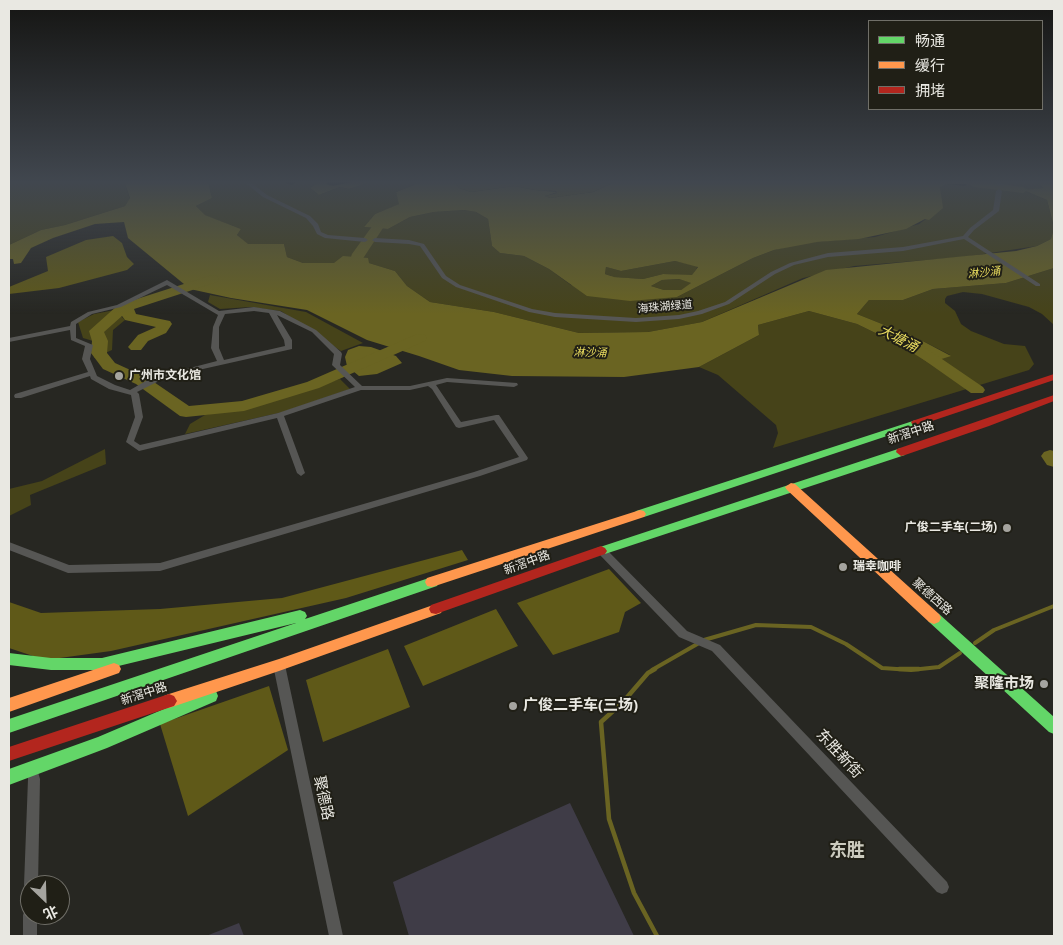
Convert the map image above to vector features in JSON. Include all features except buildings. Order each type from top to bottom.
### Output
[{"type":"main road","name":"新滘中路","points":[[9,726],[390,596],[805,461],[1054,377]]},
{"type":"main road","name":"新滘中路","points":[[9,754],[279,665],[602,551],[791,486],[985,424],[1054,398]]},
{"type":"main road","name":"聚德西路","points":[[791,486],[1054,727]]},
{"type":"main road","points":[[9,659],[51,664],[102,664],[390,596]]},
{"type":"main road","points":[[9,705],[101,673],[241,631]]},
{"type":"main road","points":[[9,777],[167,716],[279,665]]},
{"type":"street","points":[[316,225],[319,233],[327,237],[365,240]]},
{"type":"street","points":[[977,225],[965,237],[1038,285]]},
{"type":"street","name":"海珠湖绿道","points":[[375,240],[409,242],[422,245],[444,277],[458,286],[531,311],[555,315],[636,320],[679,317],[700,313],[727,303],[773,273],[792,264],[828,256],[903,249],[965,237]]},
{"type":"street","points":[[360,388],[336,365],[338,354],[314,331],[280,313],[254,309],[218,313],[168,282],[119,306],[90,313],[72,323],[73,339],[89,345],[86,359],[94,378],[112,387],[135,394],[139,417],[130,442],[139,448],[280,415],[360,388],[410,388],[447,380],[514,385]]},
{"type":"street","points":[[221,362],[215,348],[215,341],[216,326],[223,312]]},
{"type":"street","points":[[130,392],[154,380],[221,362],[289,347],[288,340],[272,312]]},
{"type":"street","points":[[9,340],[73,327]]},
{"type":"street","points":[[18,396],[92,373]]},
{"type":"street","points":[[9,546],[68,569],[160,567],[477,474],[524,458],[496,417],[459,425],[435,388],[430,384]]},
{"type":"street","points":[[280,415],[300,474]]},
{"type":"street","points":[[602,551],[683,634],[693,638]]},
{"type":"street","name":"东胜新街","points":[[693,638],[716,648],[942,886]]},
{"type":"street","name":"聚德路","points":[[279,665],[336,936]]},
{"type":"street","points":[[31,875],[34,779],[32,768]]},
{"type":"shaded area","points":[[9,225],[65,225],[41,230],[9,245]]},
{"type":"shaded area","points":[[231,225],[366,225],[364,227],[388,229],[395,225],[489,225],[492,246],[500,253],[524,256],[549,269],[571,285],[677,297],[753,258],[774,250],[803,243],[875,237],[915,225],[1053,225],[1054,228],[1051,239],[1037,246],[963,257],[854,266],[803,278],[702,322],[648,332],[579,333],[494,312],[430,302],[407,286],[395,271],[369,263],[303,263],[287,257],[284,244],[248,245],[237,235],[241,229]]},
{"type":"shaded area","points":[[113,236],[122,243],[127,257],[134,264],[127,270],[59,288],[9,294],[9,287],[48,271],[46,257],[86,240]]},
{"type":"shaded area","points":[[675,261],[698,266],[692,276],[663,274],[643,279],[612,277],[622,281],[622,286],[613,287],[597,283],[592,279],[611,276],[605,274],[606,267],[621,271]]},
{"type":"shaded area","points":[[1054,268],[1054,325],[1042,314],[1029,307],[982,294],[963,292],[947,296],[945,299],[945,303],[955,311],[961,324],[971,331],[1004,344],[1025,346],[1034,364],[1029,370],[773,448],[778,433],[776,425],[718,375],[699,367],[759,335],[758,325],[809,311],[857,324],[898,344],[930,363],[950,355],[917,338],[857,314],[869,300],[903,300],[933,289],[1006,283]]},
{"type":"shaded area","points":[[679,279],[692,283],[681,290],[664,290],[651,286],[662,280]]},
{"type":"shaded area","points":[[210,295],[306,312],[363,343],[341,351],[281,311],[250,307],[220,309],[208,302]]},
{"type":"shaded area","points":[[115,310],[125,320],[113,330],[112,350],[94,358],[93,341],[83,338],[78,322],[94,314]]},
{"type":"shaded area","points":[[340,379],[350,389],[283,412],[185,434],[190,424],[205,415],[265,402]]},
{"type":"shaded area","points":[[105,449],[106,464],[30,495],[31,505],[9,516],[9,489],[42,481]]},
{"type":"shaded area","points":[[462,550],[468,560],[346,598],[111,651],[45,660],[9,648],[9,602],[41,613],[160,609],[282,598]]},
{"type":"shaded area","points":[[609,569],[641,603],[625,612],[619,632],[553,655],[517,603]]},
{"type":"shaded area","points":[[496,609],[518,646],[423,686],[404,646]]},
{"type":"shaded area","points":[[388,649],[410,707],[323,742],[306,680]]},
{"type":"shaded area","points":[[269,686],[288,750],[188,816],[160,724]]},
{"type":"water","points":[[65,225],[92,225],[53,238],[31,248],[21,263],[14,264],[13,259],[9,259],[9,245],[41,230]]},
{"type":"water","name":"淋沙涌","points":[[125,225],[231,225],[241,229],[237,235],[248,244],[284,244],[287,257],[303,263],[334,263],[343,256],[368,258],[369,263],[395,271],[407,286],[430,302],[494,312],[579,333],[648,332],[702,322],[826,270],[1016,251],[1037,246],[1051,239],[1054,228],[1054,268],[1006,283],[933,289],[903,300],[869,300],[857,314],[917,338],[951,356],[929,363],[898,344],[857,324],[809,311],[758,325],[759,335],[699,367],[624,377],[512,376],[459,370],[367,340],[307,310],[231,298],[190,289],[128,238]]},
{"type":"water","points":[[366,225],[395,225],[388,229],[364,227]]},
{"type":"water","points":[[489,225],[913,225],[906,229],[859,239],[817,242],[774,250],[753,258],[677,297],[630,301],[587,296],[549,269],[524,256],[500,253],[492,246]],"holes":[[[675,261],[698,267],[692,275],[663,274],[643,279],[614,277],[605,274],[606,267],[621,271]],[[679,279],[691,283],[681,290],[664,290],[651,286],[662,280]]]},
{"type":"water","points":[[359,346],[371,347],[396,356],[402,363],[377,374],[359,376],[347,366],[345,357],[348,350]]},
{"type":"waterway","points":[[357,257],[377,228]]},
{"type":"waterway","points":[[126,307],[212,279]]},
{"type":"waterway","points":[[126,307],[130,317],[165,324],[161,330],[143,338],[136,347]]},
{"type":"waterway","points":[[126,307],[96,331],[100,341],[99,353],[109,366],[142,381],[186,412],[244,406],[313,385],[420,338]]},
{"type":"waterway","name":"大塘涌","points":[[915,347],[977,390]]},
{"type":"waterway","name":"大塘涌","points":[[1050,456],[1054,461]]},
{"type":"waterway","points":[[975,643],[994,630],[1054,606]]},
{"type":"waterway","points":[[704,640],[756,625],[811,627],[846,644],[882,668],[911,670],[939,667],[960,653]]},
{"type":"waterway","points":[[652,670],[699,643]]},
{"type":"waterway","points":[[655,669],[648,673],[623,702],[601,722],[609,819],[634,893],[657,936]]},
{"type":"waterway","points":[[899,669],[919,669]]},
{"type":"traffic: fast","points":[[640,514],[916,423]]},
{"type":"traffic: fast","points":[[601,551],[901,452]]},
{"type":"traffic: fast","points":[[9,726],[432,582]]},
{"type":"traffic: fast","points":[[9,659],[51,664],[102,664],[300,616]]},
{"type":"traffic: fast","points":[[934,618],[1054,727]]},
{"type":"traffic: fast","points":[[9,777],[101,743],[211,696]]},
{"type":"traffic: slow","points":[[791,487],[934,618]]},
{"type":"traffic: slow","points":[[432,582],[640,514]]},
{"type":"traffic: slow","points":[[169,701],[279,665],[436,609]]},
{"type":"traffic: slow","points":[[9,705],[114,669]]},
{"type":"traffic: jam","points":[[916,423],[1054,377]]},
{"type":"traffic: jam","points":[[901,452],[985,424],[1054,398]]},
{"type":"traffic: jam","points":[[436,609],[601,551]]},
{"type":"traffic: jam","points":[[9,754],[169,701]]},
{"type":"place","name":"广州市文化馆","points":[[119,376]]},
{"type":"place","name":"广俊二手车(二场)","points":[[1007,528]]},
{"type":"place","name":"瑞幸咖啡","points":[[843,567]]},
{"type":"place","name":"聚隆市场","points":[[1044,684]]},
{"type":"place","name":"广俊二手车(三场)","points":[[513,706]]},
{"type":"district","name":"东胜","points":[[847,851]]}]
